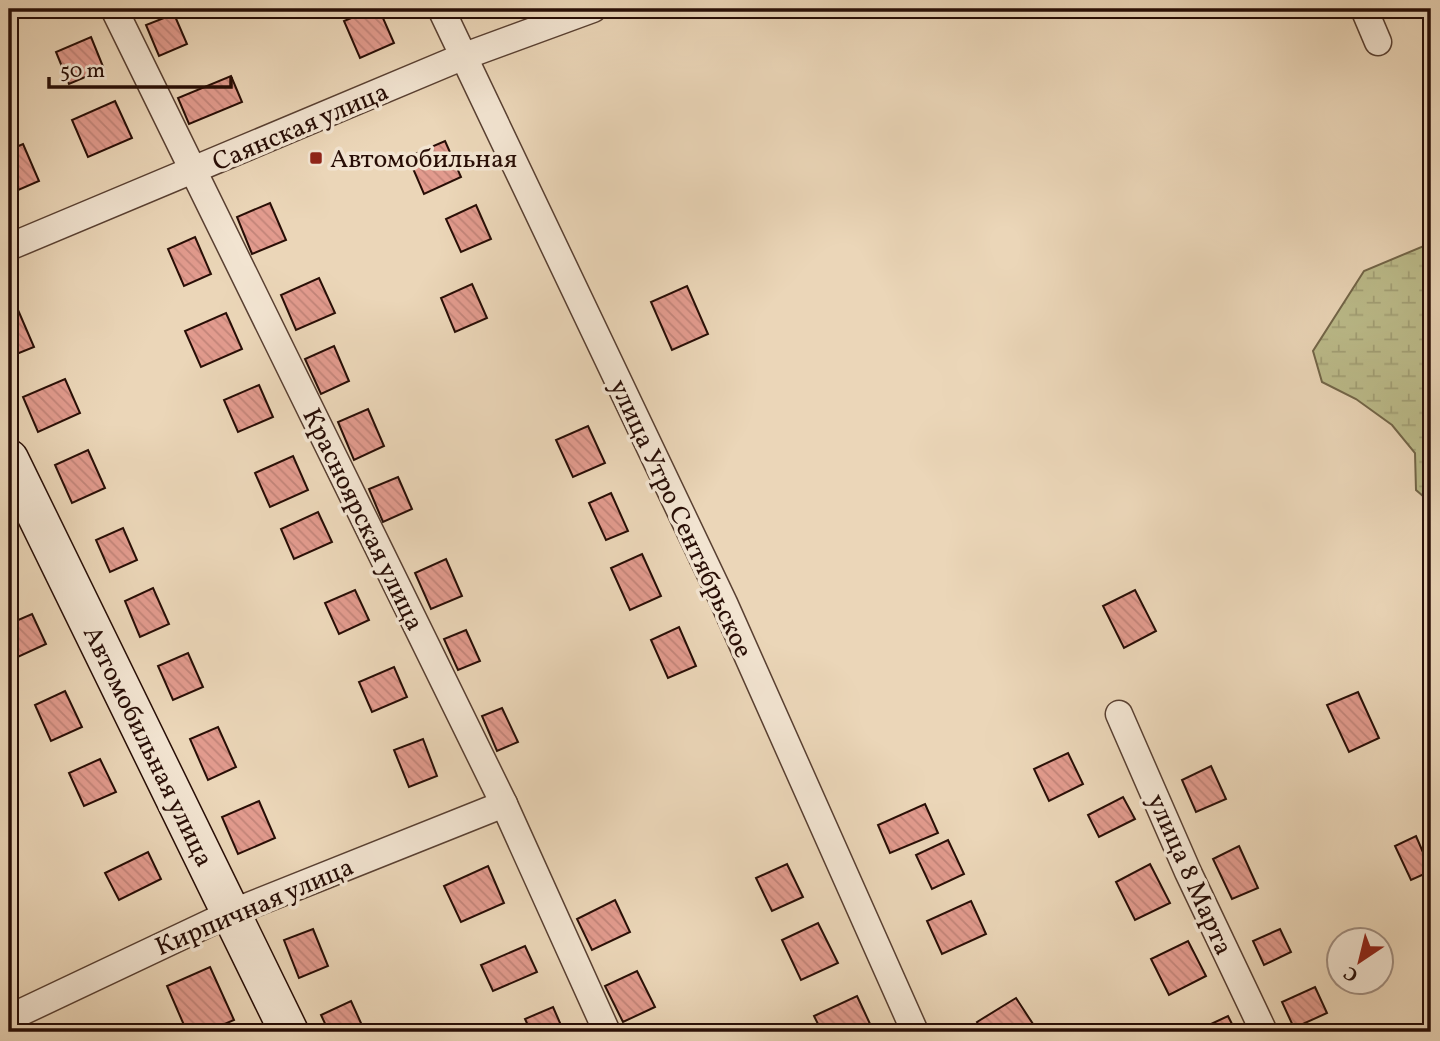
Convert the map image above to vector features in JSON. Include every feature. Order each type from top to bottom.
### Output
[{"type":"street","name":"Красноярская улица","points":[[114,9],[503,804],[607,1032]]},
{"type":"street","name":"улица Утро Сентябрьское","points":[[441,9],[724,603],[915,1032]]},
{"type":"street","name":"Саянская улица","points":[[9,247],[462,57],[593,9]]},
{"type":"street","points":[[1364,9],[1378,42]]},
{"type":"street","name":"Автомобильная улица","points":[[9,459],[289,1032]]},
{"type":"street","name":"улица 8 Марта","points":[[1119,714],[1188,872],[1264,1032]]},
{"type":"street","name":"Кирпичная улица","points":[[9,1018],[231,913],[503,804]]},
{"type":"green space","points":[[1431,243],[1431,503],[1416,490],[1415,453],[1392,425],[1356,399],[1322,382],[1313,351],[1364,271]]},
{"type":"building","points":[[379,9],[394,43],[360,58],[344,21]]},
{"type":"building","points":[[174,14],[187,44],[159,56],[146,25]]},
{"type":"building","points":[[91,37],[104,69],[69,84],[56,52]]},
{"type":"building","points":[[231,76],[242,102],[189,124],[178,98]]},
{"type":"building","points":[[115,101],[132,138],[88,157],[72,120]]},
{"type":"building","points":[[445,141],[461,177],[424,194],[408,157]]},
{"type":"building","points":[[23,144],[39,181],[9,194],[9,150]]},
{"type":"building","points":[[270,203],[286,240],[252,254],[237,217]]},
{"type":"building","points":[[476,205],[491,239],[461,252],[446,219]]},
{"type":"building","points":[[195,237],[211,274],[184,286],[168,249]]},
{"type":"building","points":[[319,278],[335,313],[296,330],[281,295]]},
{"type":"building","points":[[472,284],[487,318],[455,332],[441,298]]},
{"type":"building","points":[[687,286],[708,334],[672,350],[651,302]]},
{"type":"building","points":[[18,310],[34,347],[9,357],[9,313]]},
{"type":"building","points":[[226,313],[242,349],[201,367],[185,331]]},
{"type":"building","points":[[334,346],[349,381],[321,394],[305,359]]},
{"type":"building","points":[[65,379],[80,413],[38,432],[23,397]]},
{"type":"building","points":[[259,385],[273,417],[238,432],[224,400]]},
{"type":"building","points":[[368,409],[384,446],[354,460],[338,422]]},
{"type":"building","points":[[588,426],[605,463],[573,477],[556,440]]},
{"type":"building","points":[[88,450],[105,488],[72,503],[55,465]]},
{"type":"building","points":[[293,456],[308,490],[270,507],[255,473]]},
{"type":"building","points":[[398,477],[412,509],[383,522],[369,489]]},
{"type":"building","points":[[611,493],[628,531],[606,540],[589,503]]},
{"type":"building","points":[[318,512],[332,542],[294,559],[281,529]]},
{"type":"building","points":[[123,528],[137,560],[110,572],[96,540]]},
{"type":"building","points":[[642,554],[661,596],[630,610],[611,568]]},
{"type":"building","points":[[446,559],[462,596],[431,609],[415,573]]},
{"type":"building","points":[[9,568],[17,588],[9,591]]},
{"type":"building","points":[[153,588],[169,624],[140,637],[125,601]]},
{"type":"building","points":[[355,590],[369,620],[339,634],[325,603]]},
{"type":"building","points":[[1135,590],[1156,631],[1124,648],[1103,606]]},
{"type":"building","points":[[32,614],[46,644],[9,661],[9,624]]},
{"type":"building","points":[[679,627],[696,666],[668,678],[651,640]]},
{"type":"building","points":[[466,630],[480,661],[458,670],[444,639]]},
{"type":"building","points":[[188,653],[203,687],[173,700],[158,666]]},
{"type":"building","points":[[394,667],[407,697],[372,712],[359,682]]},
{"type":"building","points":[[65,691],[82,727],[51,741],[35,705]]},
{"type":"building","points":[[1358,692],[1379,738],[1349,752],[1327,705]]},
{"type":"building","points":[[502,708],[518,742],[497,751],[482,716]]},
{"type":"building","points":[[218,727],[236,767],[208,780],[190,739]]},
{"type":"building","points":[[423,739],[437,776],[409,787],[394,750]]},
{"type":"building","points":[[1068,753],[1083,784],[1049,801],[1034,769]]},
{"type":"building","points":[[100,759],[116,792],[84,806],[69,773]]},
{"type":"building","points":[[1211,766],[1226,799],[1196,812],[1182,780]]},
{"type":"building","points":[[1123,797],[1135,819],[1099,837],[1088,815]]},
{"type":"building","points":[[259,801],[275,838],[238,854],[222,817]]},
{"type":"building","points":[[925,804],[938,833],[890,853],[878,825]]},
{"type":"building","points":[[1416,836],[1431,871],[1411,880],[1395,846]]},
{"type":"building","points":[[948,840],[964,874],[932,889],[916,855]]},
{"type":"building","points":[[1239,846],[1258,888],[1232,899],[1213,859]]},
{"type":"building","points":[[148,852],[161,879],[119,900],[105,873]]},
{"type":"building","points":[[787,864],[803,897],[772,911],[756,878]]},
{"type":"building","points":[[1150,864],[1170,903],[1135,920],[1116,882]]},
{"type":"building","points":[[488,866],[504,903],[461,922],[444,886]]},
{"type":"building","points":[[615,900],[630,932],[592,950],[577,919]]},
{"type":"building","points":[[971,901],[986,934],[942,954],[927,921]]},
{"type":"building","points":[[818,923],[838,963],[801,980],[782,940]]},
{"type":"building","points":[[313,929],[328,966],[299,978],[284,940]]},
{"type":"building","points":[[1280,929],[1291,952],[1264,965],[1253,941]]},
{"type":"building","points":[[1188,941],[1206,976],[1169,995],[1151,959]]},
{"type":"building","points":[[525,946],[537,972],[493,991],[481,965]]},
{"type":"building","points":[[210,967],[234,1020],[206,1032],[187,1032],[167,986]]},
{"type":"building","points":[[637,971],[655,1007],[623,1022],[605,986]]},
{"type":"building","points":[[1315,987],[1327,1013],[1294,1028],[1282,1002]]},
{"type":"building","points":[[857,996],[871,1026],[857,1032],[822,1032],[814,1016]]},
{"type":"building","points":[[1016,998],[1033,1024],[1020,1032],[983,1032],[977,1022]]},
{"type":"building","points":[[351,1001],[365,1032],[329,1032],[321,1015]]},
{"type":"building","points":[[553,1007],[564,1032],[531,1032],[525,1019]]},
{"type":"building","points":[[1228,1016],[1236,1032],[1194,1032]]},
{"type":"place","name":"Автомобильная","points":[[316,158]]}]
